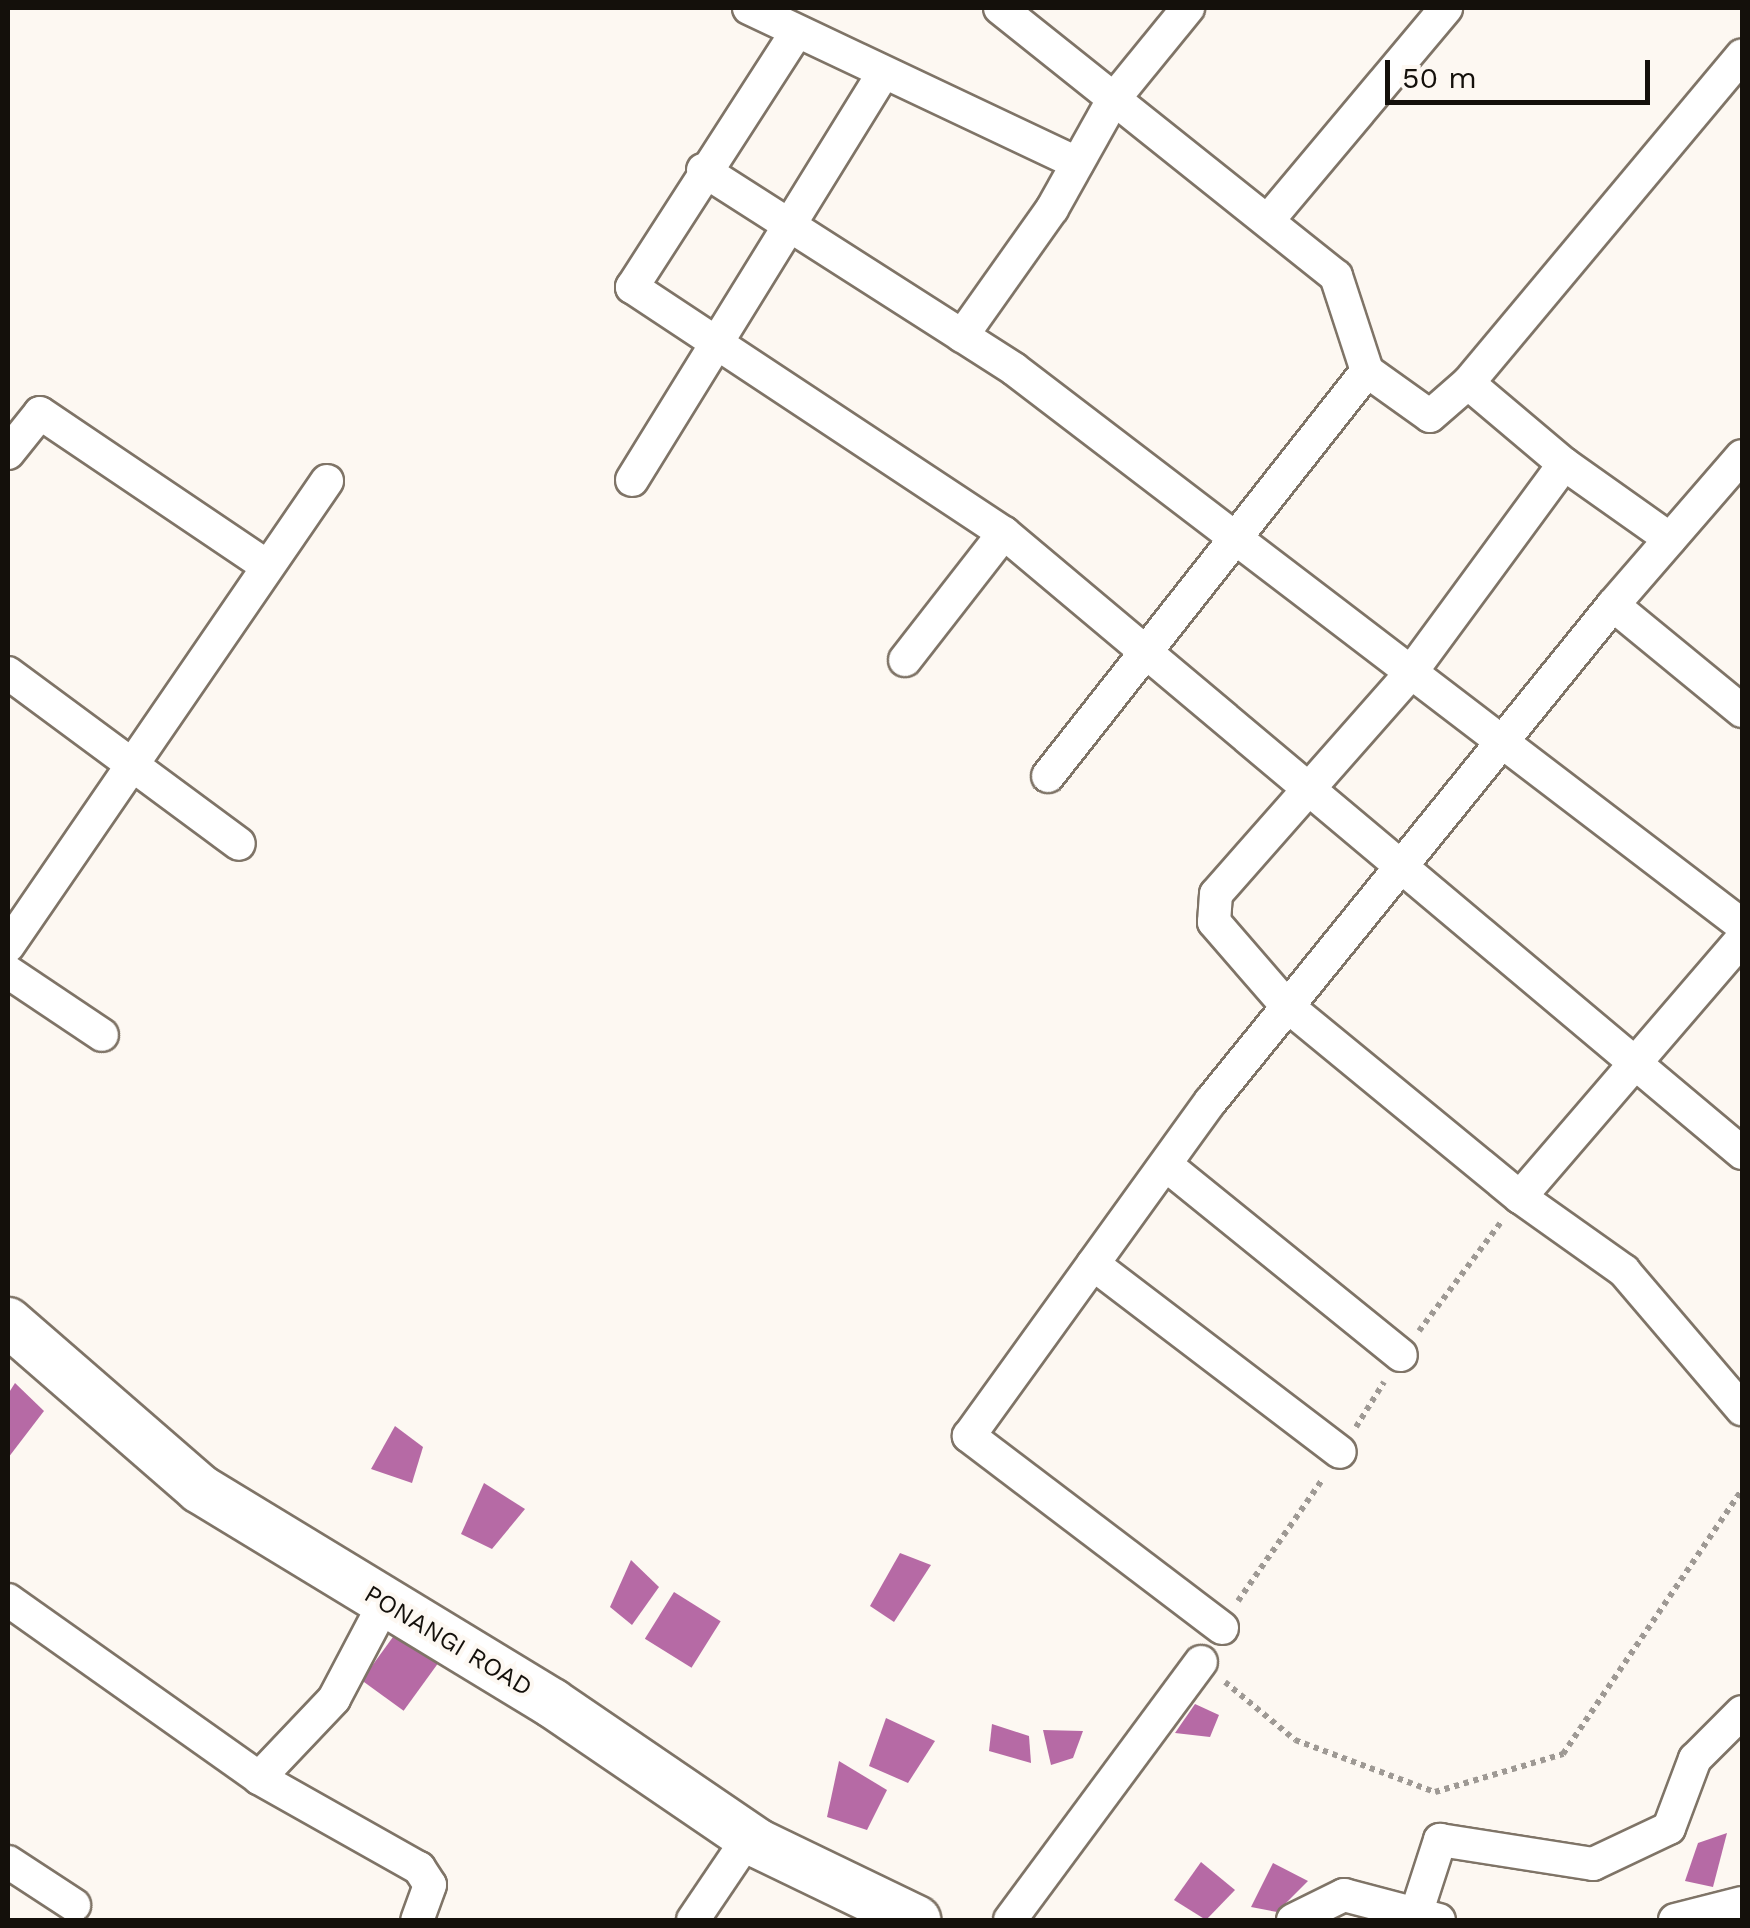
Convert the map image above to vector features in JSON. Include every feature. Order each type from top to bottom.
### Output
[{"type":"street","points":[[748,8],[794,36],[1076,162]]},
{"type":"street","points":[[1000,8],[1112,100],[1270,218],[1336,276],[1367,371],[1430,416],[1468,383],[1742,56]]},
{"type":"street","points":[[962,336],[1112,100],[1188,8]]},
{"type":"street","points":[[1270,218],[1446,8]]},
{"type":"street","points":[[794,36],[703,170],[632,287],[720,340],[1004,532],[1142,653],[1312,792],[1394,868],[1742,1153]]},
{"type":"street","points":[[632,480],[793,228],[883,74]]},
{"type":"street","points":[[703,170],[962,336],[1238,540],[1500,744],[1742,925]]},
{"type":"street","points":[[1048,776],[1142,653],[1238,540],[1367,371]]},
{"type":"street","points":[[1468,383],[1564,464],[1670,539]]},
{"type":"street","points":[[8,453],[45,415],[267,566]]},
{"type":"street","points":[[1222,1628],[969,1436],[1166,1165],[1394,868],[1613,605],[1740,463]]},
{"type":"street","points":[[1564,464],[1410,674],[1212,908],[1214,922],[1286,1005],[1520,1198],[1624,1271],[1742,1410]]},
{"type":"street","points":[[8,946],[126,764],[327,481]]},
{"type":"street","points":[[905,660],[1004,532]]},
{"type":"street","points":[[1613,605],[1742,711]]},
{"type":"street","points":[[8,673],[239,844]]},
{"type":"street","points":[[1520,1198],[1629,1061],[1742,939]]},
{"type":"street","points":[[8,972],[102,1035]]},
{"type":"street","points":[[1166,1165],[1401,1356]]},
{"type":"street","points":[[1094,1264],[1340,1452]]},
{"type":"street","name":"PONANGI ROAD","points":[[8,1322],[200,1488],[384,1604],[552,1703],[749,1837],[916,1920]]},
{"type":"street","points":[[8,1600],[259,1778],[418,1868],[430,1885],[416,1920]]},
{"type":"street","points":[[259,1778],[334,1699],[384,1604]]},
{"type":"street","points":[[1010,1920],[1201,1662]]},
{"type":"street","points":[[1293,1920],[1344,1895],[1428,1917],[1440,1840],[1593,1864],[1669,1828],[1695,1759],[1742,1712]]},
{"type":"street","points":[[694,1920],[749,1837]]},
{"type":"street","points":[[8,1862],[74,1905]]},
{"type":"street","points":[[1675,1920],[1742,1903]]},
{"type":"path","points":[[1222,1628],[1401,1356],[1520,1198]]},
{"type":"path","points":[[1201,1662],[1294,1740],[1435,1792],[1563,1754],[1742,1490]]},
{"type":"building","points":[[15,1383],[44,1411],[8,1458],[8,1394]]},
{"type":"building","points":[[395,1426],[423,1447],[412,1483],[371,1469]]},
{"type":"building","points":[[484,1483],[525,1509],[492,1549],[461,1534]]},
{"type":"building","points":[[900,1553],[931,1565],[894,1622],[870,1606]]},
{"type":"building","points":[[631,1560],[659,1587],[632,1625],[610,1607]]},
{"type":"building","points":[[674,1592],[721,1621],[691,1668],[645,1639]]},
{"type":"building","points":[[398,1630],[440,1661],[404,1711],[362,1680]]},
{"type":"building","points":[[1195,1704],[1219,1715],[1210,1737],[1175,1733]]},
{"type":"building","points":[[886,1718],[935,1741],[908,1783],[869,1766]]},
{"type":"building","points":[[992,1724],[1029,1736],[1031,1763],[989,1751]]},
{"type":"building","points":[[1043,1730],[1083,1731],[1073,1758],[1051,1765]]},
{"type":"building","points":[[839,1761],[887,1790],[867,1830],[827,1817]]},
{"type":"building","points":[[1727,1833],[1713,1887],[1685,1881],[1698,1843]]},
{"type":"building","points":[[1201,1862],[1235,1890],[1206,1920],[1174,1900]]},
{"type":"building","points":[[1273,1863],[1308,1881],[1277,1912],[1251,1907]]}]
